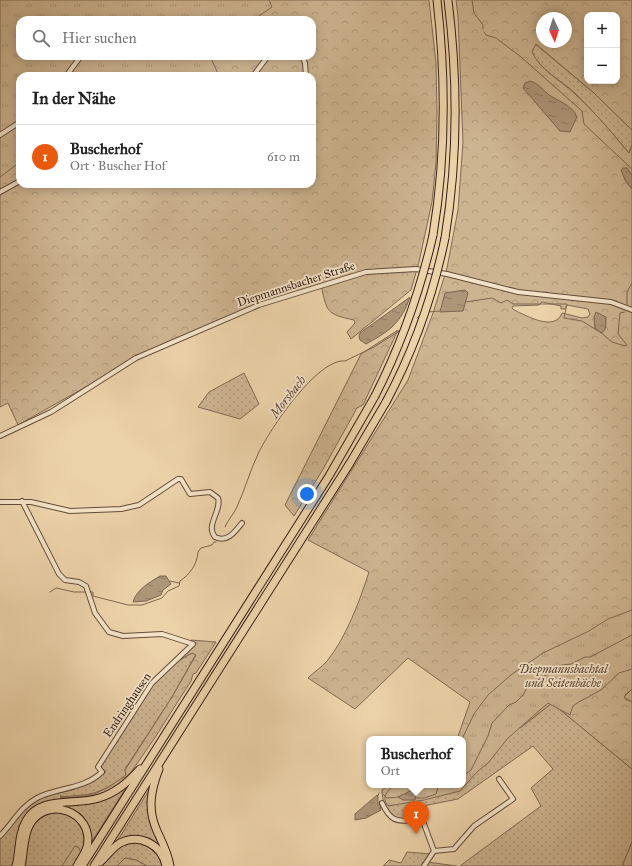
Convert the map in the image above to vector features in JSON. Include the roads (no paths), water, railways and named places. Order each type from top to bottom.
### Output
[{"type":"highway","points":[[82,866],[333,470],[375,396],[409,321],[426,267],[433,235],[440,182],[444,131],[443,80],[437,0]]},
{"type":"highway","points":[[94,866],[346,470],[386,402],[415,342],[433,289],[445,238],[452,197],[456,124],[454,68],[448,0]]},
{"type":"highway","points":[[16,866],[22,829],[27,820],[35,811],[54,803],[89,801],[111,794],[129,780],[152,755]]},
{"type":"highway","points":[[164,756],[152,788],[151,808],[155,826],[168,854],[170,866]]},
{"type":"highway","points":[[21,866],[26,835],[31,823],[40,813],[57,809],[74,814],[81,820],[86,829],[87,846],[77,866]]},
{"type":"highway","points":[[94,866],[117,845],[134,840],[147,842],[155,847],[163,856],[166,866]]},
{"type":"street","points":[[69,72],[78,60]]},
{"type":"street","points":[[256,72],[265,60]]},
{"type":"street","points":[[304,60],[306,65],[306,72]]},
{"type":"street","points":[[0,135],[16,125]]},
{"type":"street","points":[[0,192],[16,183]]},
{"type":"street","name":"Diepmannsbacher Straße","points":[[0,436],[57,408],[136,358],[259,305],[366,272],[416,269],[447,274],[518,292],[619,305],[632,310]]},
{"type":"street","points":[[0,502],[22,501],[70,511],[122,509],[139,505],[178,478],[181,479],[190,494],[210,492],[218,498],[219,508],[211,528],[215,537],[221,539],[228,537],[242,523]]},
{"type":"street","name":"Endringhausen","points":[[0,836],[21,810],[32,801],[44,795],[78,786],[99,775],[102,772],[98,767],[150,686],[163,671],[192,646],[191,642],[162,634],[116,635],[105,628],[97,616],[86,586],[79,582],[65,580],[59,574],[22,501]]},
{"type":"street","points":[[424,866],[434,852],[454,849],[463,839],[464,835],[474,826],[513,799],[499,779]]},
{"type":"street","points":[[382,803],[387,814],[396,820],[424,824],[434,852]]},
{"type":"water","points":[[530,81],[572,109],[577,117],[570,132],[560,131],[523,88],[525,83]]},
{"type":"water","points":[[623,168],[627,168],[632,175],[632,189],[625,180],[621,170]]},
{"type":"water","points":[[465,290],[468,293],[463,311],[440,312],[445,293]]},
{"type":"water","points":[[410,297],[403,313],[394,325],[382,335],[366,344],[360,340],[360,333]]},
{"type":"water","points":[[596,312],[606,317],[605,330],[601,333],[595,328],[594,317]]},
{"type":"water","points":[[160,576],[166,576],[171,584],[163,590],[161,595],[146,601],[133,602],[140,590]]},
{"type":"water","points":[[412,790],[416,795],[415,800],[403,800],[398,797]]},
{"type":"water","points":[[377,795],[378,804],[380,804],[381,810],[366,818],[355,820],[355,814]]},
{"type":"waterway","points":[[472,0],[474,13],[483,25],[483,29]]},
{"type":"waterway","points":[[484,32],[486,35],[496,38],[521,57],[582,111],[584,124],[632,169]]},
{"type":"waterway","points":[[627,306],[627,292],[632,283]]},
{"type":"waterway","name":"Morsbach","points":[[466,302],[492,298],[501,303],[507,300],[513,304],[567,304],[564,318],[582,321],[598,331]]},
{"type":"waterway","name":"Morsbach","points":[[428,312],[440,311]]},
{"type":"waterway","points":[[625,312],[620,313],[618,334],[626,344]]},
{"type":"waterway","name":"Morsbach","points":[[417,318],[421,315]]},
{"type":"waterway","name":"Morsbach","points":[[225,527],[236,509],[256,459],[265,441],[284,412],[309,382],[334,363],[345,361],[374,347],[401,330]]},
{"type":"waterway","name":"Morsbach","points":[[600,332],[612,342],[625,346],[627,345]]},
{"type":"waterway","name":"Morsbach","points":[[91,592],[93,592],[93,596],[128,605],[142,605],[162,598],[168,591],[179,586],[180,581],[190,572],[195,565],[198,552],[201,548],[212,545],[216,542]]},
{"type":"waterway","name":"Morsbach","points":[[170,581],[179,583]]},
{"type":"waterway","name":"Morsbach","points":[[50,592],[56,588],[74,592],[85,592]]},
{"type":"waterway","points":[[466,774],[471,770],[488,736],[492,723],[509,705],[516,702],[523,695],[528,686],[562,665],[571,664],[585,657],[590,657],[632,635]]},
{"type":"waterway","points":[[416,798],[424,798],[436,794],[438,788]]},
{"type":"waterway","points":[[382,793],[387,798],[399,797]]},
{"type":"place","name":"Buscherhof","points":[[416,834]]},
{"type":"park label","name":"Diepmannsbachtal und Seitenbäche","points":[[563,676]]}]
